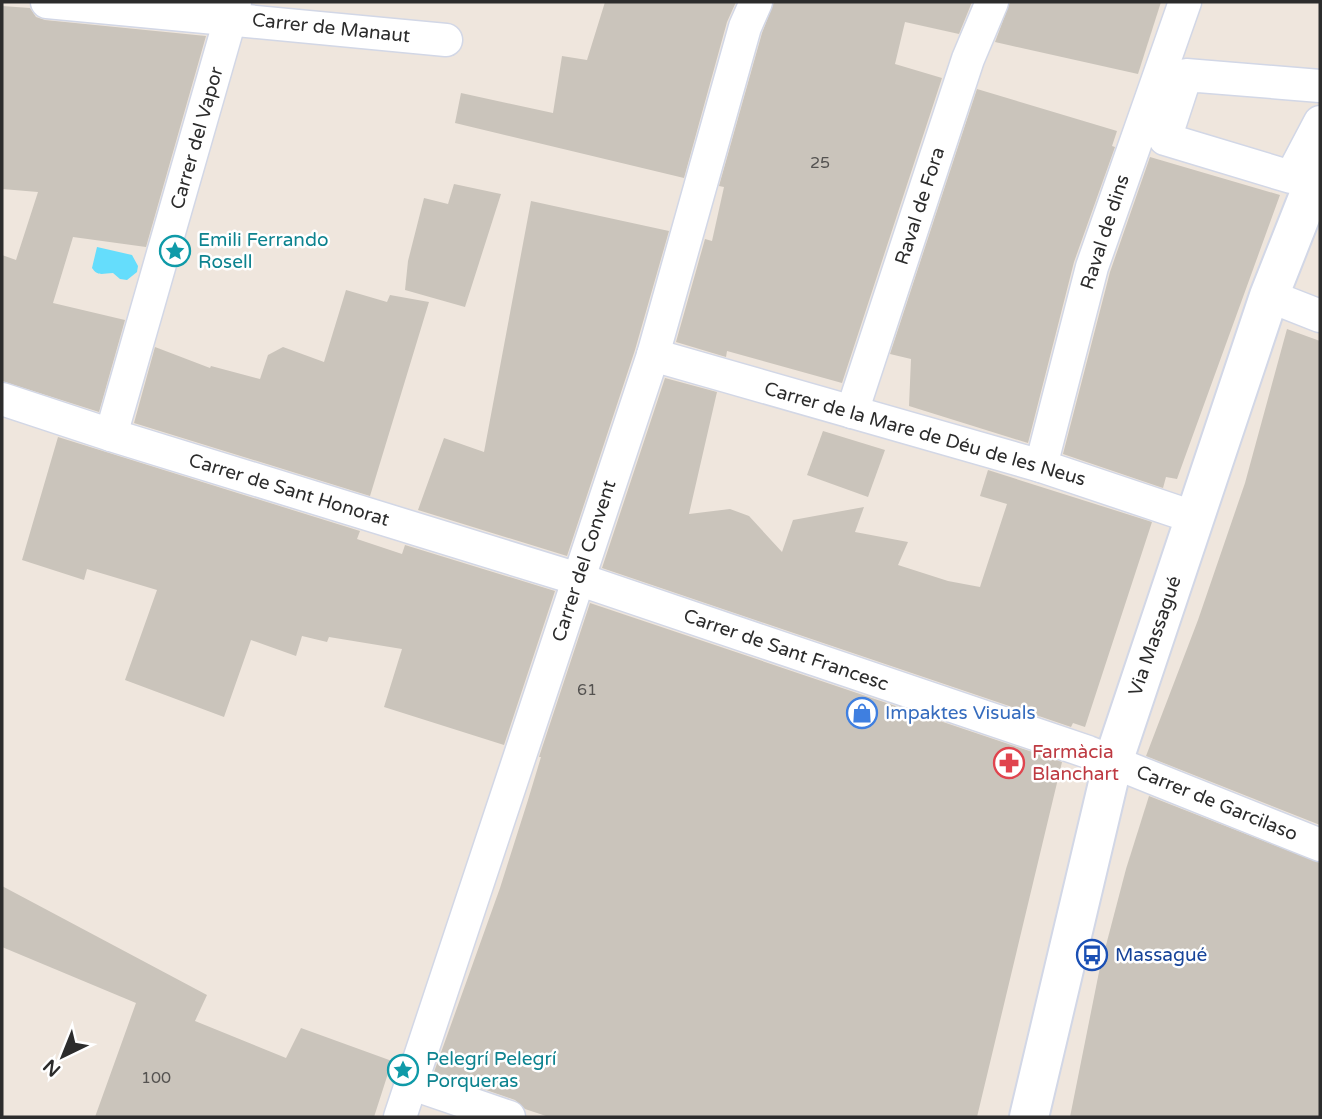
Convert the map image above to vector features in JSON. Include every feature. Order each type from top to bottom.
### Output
[{"type":"street","name":"Carrer de Manaut","points":[[47,2],[233,10],[446,40]]},
{"type":"street","name":"Carrer del Convent","points":[[400,1117],[653,355],[742,40],[756,2]]},
{"type":"street","name":"Raval de Fora","points":[[852,412],[968,59],[992,2]]},
{"type":"street","name":"Raval de dins","points":[[1041,466],[1091,267],[1185,2]]},
{"type":"street","name":"Carrer del Vapor","points":[[111,435],[233,10]]},
{"type":"street","points":[[1320,86],[1186,75],[1165,139],[1291,177],[1320,122]]},
{"type":"street","name":"Via Massagué","points":[[1029,1117],[1113,762],[1269,296],[1320,167]]},
{"type":"street","points":[[1269,296],[1320,316]]},
{"type":"street","name":"Carrer de la Mare de Déu de les Neus","points":[[653,355],[1041,466],[1196,518]]},
{"type":"street","name":"Carrer de Sant Honorat","points":[[2,399],[578,579]]},
{"type":"street","name":"Carrer de Sant Francesc","points":[[578,579],[1113,762]]},
{"type":"street","name":"Carrer de Garcilaso","points":[[1113,762],[1320,845]]},
{"type":"street","points":[[411,1083],[509,1117]]},
{"type":"water","points":[[97,247],[132,255],[138,266],[137,272],[127,280],[120,279],[113,273],[96,273],[92,268]]},
{"type":"building","points":[[605,2],[736,2],[727,22],[684,178],[455,123],[461,93],[553,113],[562,56],[587,60]]},
{"type":"building","points":[[774,2],[972,2],[959,34],[905,22],[895,64],[942,78],[842,383],[727,351],[726,357],[676,342],[705,239],[712,241],[724,187],[719,186],[762,33]]},
{"type":"building","points":[[1010,2],[1161,2],[1138,74],[995,42]]},
{"type":"building","points":[[2,6],[30,8],[36,17],[45,20],[206,36],[146,247],[73,237],[53,303],[125,320],[99,412],[2,381],[2,255],[16,260],[38,192],[2,189]]},
{"type":"building","points":[[977,89],[1117,131],[1112,146],[1115,147],[1074,262],[1028,443],[909,406],[911,359],[890,354]]},
{"type":"building","points":[[1150,157],[1280,195],[1177,479],[1166,477],[1163,488],[1063,454],[1110,272]]},
{"type":"building","points":[[454,184],[501,194],[465,307],[405,290],[408,261],[424,198],[448,204]]},
{"type":"building","points":[[531,201],[669,231],[635,350],[567,556],[418,510],[444,438],[484,452]]},
{"type":"building","points":[[346,290],[387,302],[390,295],[429,302],[370,496],[134,423],[155,347],[210,368],[211,366],[260,379],[268,355],[283,347],[324,362]]},
{"type":"building","points":[[1287,329],[1320,341],[1320,825],[1146,756],[1198,620],[1245,483]]},
{"type":"building","points":[[665,378],[717,392],[689,514],[730,509],[749,516],[782,552],[793,520],[864,507],[855,532],[908,542],[898,565],[948,581],[980,587],[1007,504],[980,496],[988,470],[1152,522],[1085,727],[1073,723],[1071,727],[602,568]]},
{"type":"building","points":[[823,431],[885,450],[868,497],[807,475]]},
{"type":"building","points":[[58,437],[360,531],[357,539],[402,554],[405,545],[555,591],[504,745],[384,707],[402,649],[329,637],[327,642],[302,636],[296,656],[251,640],[224,717],[125,680],[157,590],[87,569],[84,580],[22,560]]},
{"type":"building","points":[[590,603],[1062,762],[977,1117],[549,1117],[525,1109],[515,1100],[434,1072],[500,888],[539,757]]},
{"type":"building","points":[[1149,796],[1320,863],[1320,1117],[1070,1117],[1099,972],[1126,869]]},
{"type":"building","points":[[2,886],[207,995],[195,1021],[286,1058],[301,1028],[392,1061],[374,1117],[95,1117],[136,1003],[2,947]]},
{"type":"place","name":"Emili Ferrando Rosell","points":[[175,251]]},
{"type":"place","name":"Impaktes Visuals","points":[[862,713]]},
{"type":"place","name":"Farmàcia Blanchart","points":[[1009,763]]},
{"type":"place","name":"Massagué","points":[[1092,955]]},
{"type":"place","name":"Pelegrí Pelegrí Porqueras","points":[[403,1070]]}]
